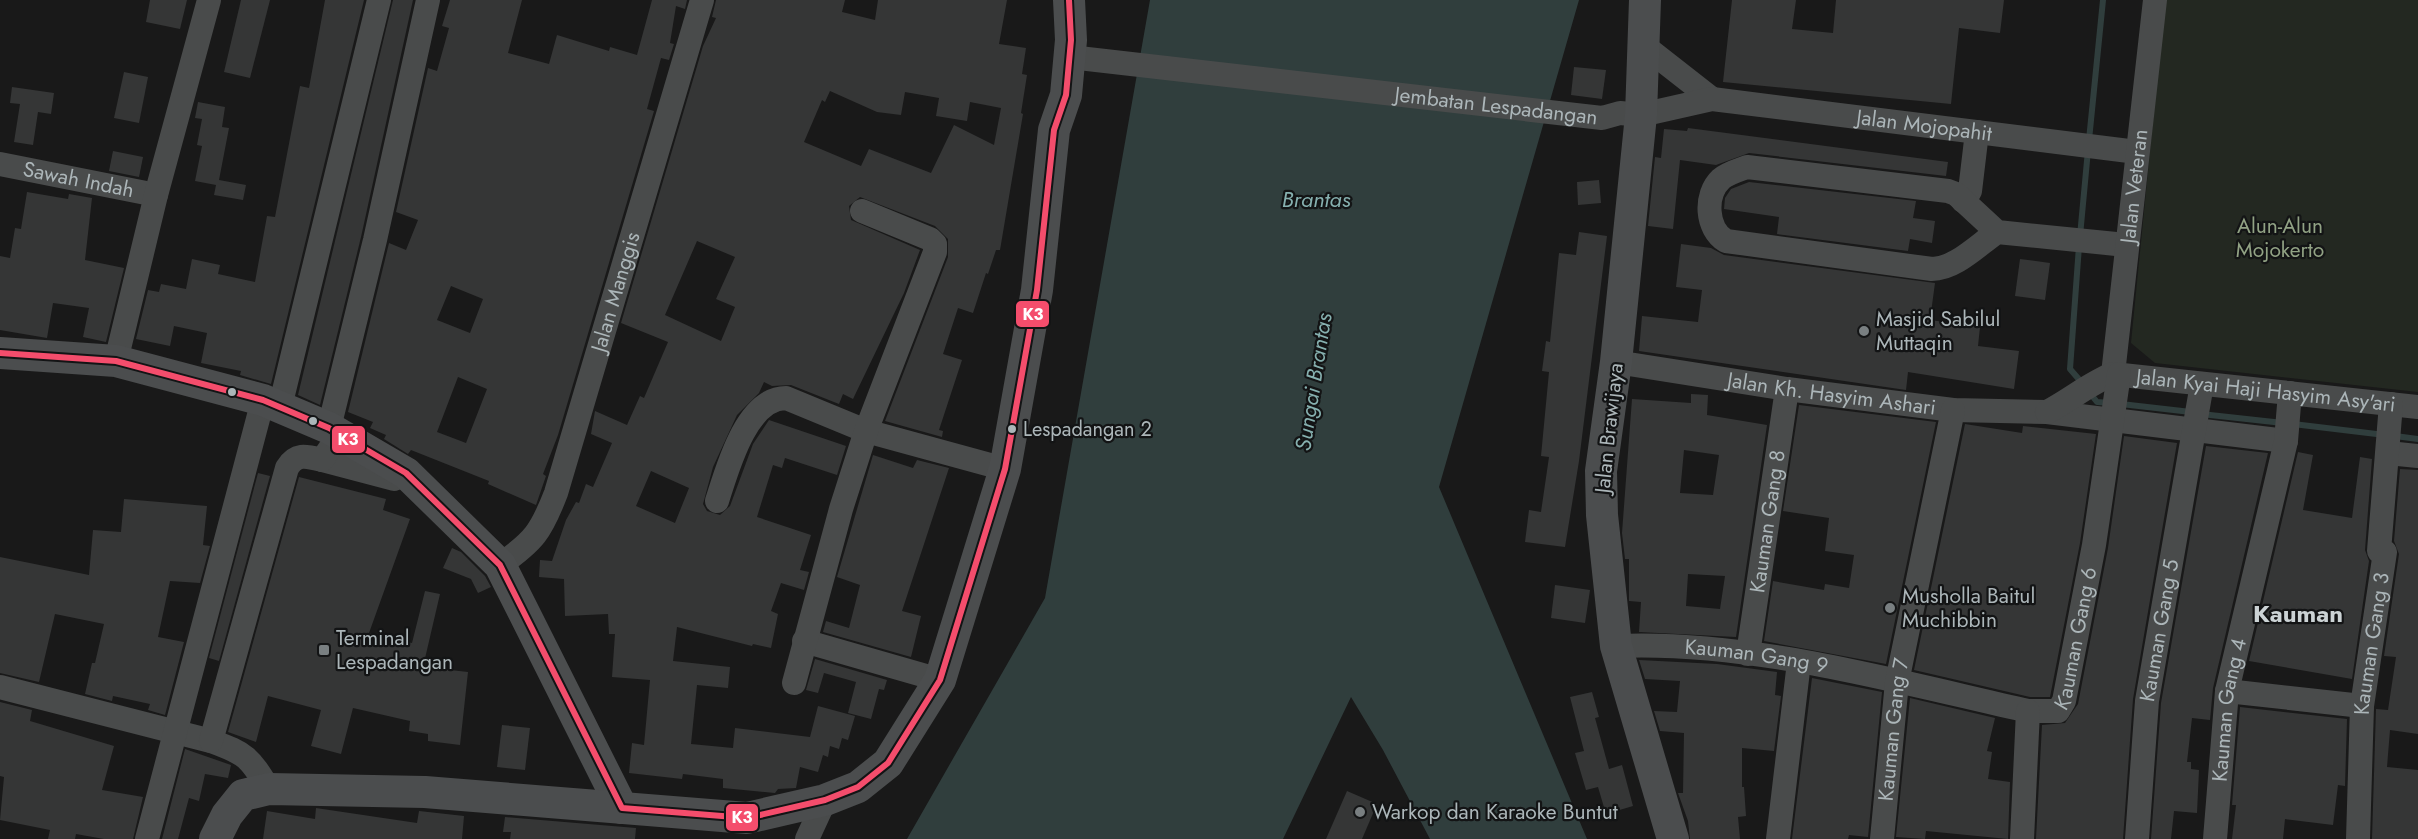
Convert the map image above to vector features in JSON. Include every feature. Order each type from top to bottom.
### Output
[{"type":"main road","points":[[1050,0],[1052,33],[1050,105],[1054,130]]},
{"type":"main road","points":[[215,839],[227,814],[243,795],[269,789],[425,792],[747,818],[825,800],[858,787],[888,764],[940,680],[1005,469],[1037,290],[1054,130],[1078,49],[1069,0]]},
{"type":"main road","name":"Jalan Brawijaya","points":[[1645,0],[1643,45],[1616,113],[1616,362],[1601,471],[1602,515],[1616,646],[1673,839]]},
{"type":"main road","points":[[0,354],[116,361],[271,404],[334,431],[406,473],[500,565],[622,808]]},
{"type":"street","points":[[116,361],[156,195],[209,0]]},
{"type":"street","points":[[147,839],[271,404],[380,0]]},
{"type":"street","points":[[322,460],[334,431],[428,0]]},
{"type":"street","name":"Jalan Manggis","points":[[500,565],[529,544],[540,531],[556,493],[702,0]]},
{"type":"street","name":"Jalan Veteran","points":[[2112,391],[2116,244],[2138,152],[2155,0]]},
{"type":"street","points":[[1643,45],[1712,99]]},
{"type":"street","name":"Jembatan Lespadangan","points":[[1078,49],[1616,113]]},
{"type":"street","name":"Jalan Mojopahit","points":[[1616,113],[1712,99],[2138,152]]},
{"type":"street","points":[[1963,201],[1970,191],[1977,132]]},
{"type":"street","name":"Sawah Indah","points":[[0,164],[156,195]]},
{"type":"street","points":[[1997,232],[1950,265],[1942,269],[1932,269],[1726,241],[1714,230],[1709,203],[1720,180],[1747,167],[1948,191],[1956,194],[1997,232],[2116,244]]},
{"type":"street","points":[[794,683],[840,509],[866,431],[935,248],[930,239],[862,211]]},
{"type":"street","name":"Jalan Kh. Hasyim Ashari","points":[[1616,362],[1787,389],[1953,410],[2047,412],[2112,391]]},
{"type":"street","name":"Jalan Kyai Haji Hasyim Asy'ari","points":[[2112,391],[2202,384],[2418,406]]},
{"type":"street","name":"Kauman Gang 5","points":[[2137,839],[2147,701],[2202,384]]},
{"type":"street","name":"Kauman Gang 8","points":[[1748,654],[1787,389]]},
{"type":"street","points":[[2047,412],[2076,397],[2112,391],[2196,421],[2287,431]]},
{"type":"street","name":"Kauman Gang 6","points":[[2022,839],[2028,711],[2058,711],[2064,701],[2094,545],[2112,391]]},
{"type":"street","name":"Kauman Gang 4","points":[[2215,839],[2227,691],[2287,431],[2290,393]]},
{"type":"street","points":[[717,501],[738,443],[758,412],[775,399],[786,398],[866,431],[1005,469]]},
{"type":"street","points":[[2391,404],[2389,444],[2418,456]]},
{"type":"street","name":"Kauman Gang 7","points":[[1882,839],[1897,682],[1953,410]]},
{"type":"street","name":"Kauman Gang 3","points":[[2358,839],[2361,706],[2385,552],[2379,551],[2389,444]]},
{"type":"street","points":[[211,741],[286,468],[298,457],[306,456],[394,479],[406,473]]},
{"type":"street","points":[[804,641],[940,680]]},
{"type":"street","name":"Kauman Gang 9","points":[[1616,646],[1677,647],[1748,654],[1897,682],[2028,711]]},
{"type":"street","points":[[1778,839],[1799,663]]},
{"type":"street","points":[[0,687],[211,741],[241,752],[250,759],[269,789]]},
{"type":"street","points":[[2227,691],[2361,706]]},
{"type":"street","points":[[807,839],[825,800]]},
{"type":"green space","name":"Alun-Alun Mojokerto","points":[[2165,0],[2418,0],[2418,392],[2155,363],[2131,343]]},
{"type":"water","name":"Brantas","points":[[1150,0],[1579,0],[1439,487],[1587,839],[1430,839],[1383,750],[1351,697],[1283,839],[907,839],[1045,598]]},
{"type":"building","points":[[150,0],[187,0],[180,29],[146,22]]},
{"type":"building","points":[[241,0],[270,0],[250,78],[224,72]]},
{"type":"building","points":[[325,0],[364,0],[271,384],[240,375],[241,371],[201,363],[207,333],[174,326],[170,346],[136,339],[148,290],[159,292],[161,284],[186,289],[192,259],[220,265],[218,274],[255,282],[267,216],[275,217],[300,86],[309,88]]},
{"type":"building","points":[[393,0],[413,0],[361,237],[320,405],[298,395]]},
{"type":"building","points":[[450,0],[522,0],[508,53],[549,64],[557,35],[609,51],[610,47],[637,55],[652,0],[687,0],[685,9],[676,6],[670,43],[674,44],[669,60],[661,58],[647,109],[654,111],[558,435],[543,474],[546,476],[536,505],[488,484],[489,481],[411,450],[408,454],[384,439],[386,435],[370,428],[373,422],[348,412],[389,243],[406,250],[418,220],[396,212],[428,68],[437,71],[449,28],[442,26]],"holes":[[[451,286],[483,299],[470,333],[437,320]],[[458,377],[487,389],[466,443],[437,432]]]},
{"type":"building","points":[[716,0],[845,0],[842,12],[875,20],[878,0],[1007,0],[999,44],[1026,48],[1022,74],[1027,75],[1021,113],[1023,114],[1000,250],[996,250],[988,274],[986,273],[973,313],[958,308],[943,354],[962,360],[939,430],[943,431],[942,437],[885,421],[948,257],[948,239],[935,226],[860,197],[849,206],[851,220],[920,250],[904,293],[853,399],[843,394],[839,404],[791,385],[772,386],[764,382],[759,393],[737,415],[713,467],[703,504],[707,511],[720,515],[730,506],[753,444],[769,420],[846,446],[837,475],[785,458],[782,468],[773,465],[757,517],[811,535],[800,570],[809,572],[804,590],[781,583],[771,611],[778,614],[771,648],[753,644],[752,646],[677,627],[673,661],[730,667],[728,688],[697,685],[691,744],[733,748],[735,728],[810,737],[818,706],[855,716],[848,740],[842,738],[839,749],[830,746],[828,757],[823,755],[818,772],[800,767],[796,788],[778,789],[775,793],[723,788],[723,779],[683,774],[682,779],[629,773],[632,743],[644,745],[650,680],[612,677],[615,634],[609,634],[608,614],[565,616],[564,579],[539,577],[540,560],[552,561],[566,520],[576,502],[579,503],[586,484],[593,487],[612,443],[591,434],[595,411],[627,425],[640,396],[644,398],[668,342],[621,323],[703,46],[716,18],[712,17]],"holes":[[[830,91],[877,112],[901,115],[905,92],[939,98],[936,116],[967,121],[970,102],[1001,108],[994,145],[954,125],[931,173],[869,149],[861,166],[804,142],[822,100],[825,102]],[[697,241],[735,257],[716,299],[735,307],[721,341],[665,315]],[[651,471],[689,488],[675,523],[636,506]]]},
{"type":"building","points":[[1732,0],[1796,0],[1792,29],[1833,33],[1836,0],[2004,0],[2000,33],[1959,28],[1951,104],[1723,82]]},
{"type":"building","points":[[1574,67],[1606,70],[1602,99],[1571,95]]},
{"type":"building","points":[[124,72],[148,77],[139,123],[114,118]]},
{"type":"building","points":[[12,87],[54,93],[51,114],[38,112],[33,145],[14,142],[20,104],[10,103]]},
{"type":"building","points":[[198,102],[225,107],[222,127],[229,128],[219,180],[246,185],[243,200],[214,195],[216,185],[195,181],[202,146],[197,145],[202,119],[195,118]]},
{"type":"building","points":[[1688,128],[1948,162],[1946,176],[1749,153],[1716,165],[1680,160],[1673,229],[1648,226],[1655,157],[1661,158],[1664,129],[1687,131]]},
{"type":"building","points":[[113,151],[143,157],[139,177],[109,171]]},
{"type":"building","points":[[1599,180],[1601,203],[1578,205],[1577,182]]},
{"type":"building","points":[[1749,182],[1916,201],[1913,218],[1935,221],[1932,243],[1910,239],[1908,251],[1777,234],[1779,217],[1724,209],[1725,198],[1731,189]]},
{"type":"building","points":[[27,192],[68,199],[69,194],[92,198],[85,260],[124,268],[106,342],[83,337],[89,308],[53,303],[47,338],[0,330],[0,256],[10,258],[15,228],[21,229]]},
{"type":"building","points":[[1579,232],[1607,236],[1579,461],[1565,547],[1525,542],[1529,510],[1541,512],[1549,457],[1541,456],[1549,372],[1542,371],[1546,341],[1550,342],[1559,253],[1576,255]]},
{"type":"building","points":[[1681,244],[1711,248],[1724,255],[1935,283],[1930,320],[1980,327],[1978,346],[2019,351],[2014,389],[1908,372],[1906,390],[1639,351],[1642,316],[1698,322],[1702,290],[1676,287]]},
{"type":"building","points":[[2020,259],[2050,263],[2045,300],[2015,296]]},
{"type":"building","points":[[1691,394],[1708,395],[1707,415],[1767,425],[1736,637],[1639,632],[1641,602],[1629,601],[1629,559],[1625,559],[1622,533],[1632,399],[1691,403]],"holes":[[[1684,450],[1719,455],[1713,495],[1680,493]],[[1688,574],[1725,576],[1720,609],[1686,606]]]},
{"type":"building","points":[[1799,405],[1936,422],[1886,664],[1764,641],[1773,581],[1824,590],[1825,584],[1849,588],[1854,555],[1825,551],[1829,518],[1783,511]]},
{"type":"building","points":[[1965,424],[2022,433],[2023,426],[2096,434],[2080,543],[2050,697],[2030,697],[1914,670]]},
{"type":"building","points":[[2124,436],[2177,443],[2133,699],[2123,839],[2036,839],[2042,725],[2065,723],[2078,704],[2108,548]]},
{"type":"building","points":[[2206,446],[2268,453],[2213,688],[2210,720],[2192,718],[2187,762],[2191,762],[2191,769],[2199,770],[2197,813],[2174,811],[2171,839],[2151,839],[2161,703]]},
{"type":"building","points":[[2298,452],[2313,455],[2303,510],[2352,518],[2360,457],[2372,459],[2365,550],[2369,561],[2352,679],[2249,661]]},
{"type":"building","points":[[873,455],[913,468],[917,460],[949,468],[902,611],[921,616],[911,657],[823,632],[826,621],[849,628],[860,585],[837,577]]},
{"type":"building","points":[[2400,469],[2418,470],[2418,734],[2390,730],[2387,767],[2418,770],[2418,839],[2372,839],[2376,709],[2388,710],[2396,657],[2384,656],[2399,554],[2394,541]]},
{"type":"building","points":[[258,473],[270,476],[219,661],[209,658]]},
{"type":"building","points":[[299,477],[386,499],[383,510],[410,519],[369,633],[412,643],[425,591],[440,594],[423,667],[468,672],[460,745],[428,741],[428,734],[409,731],[410,721],[353,708],[341,754],[311,746],[321,710],[268,696],[256,742],[228,732]]},
{"type":"building","points":[[124,499],[207,506],[203,545],[210,546],[200,583],[170,581],[158,637],[184,642],[165,715],[148,710],[150,704],[113,696],[112,701],[85,694],[104,624],[55,614],[39,682],[0,673],[0,557],[89,575],[93,530],[121,532]]},
{"type":"building","points":[[452,548],[461,552],[485,576],[491,587],[478,593],[471,579],[443,568]]},
{"type":"building","points":[[1555,585],[1590,590],[1585,623],[1551,618]]},
{"type":"building","points":[[815,659],[887,680],[884,690],[879,689],[871,719],[848,713],[856,682],[824,673],[818,693],[806,690]]},
{"type":"building","points":[[1639,660],[1717,664],[1777,672],[1775,695],[1781,696],[1774,751],[1742,748],[1742,787],[1744,787],[1746,816],[1738,817],[1740,839],[1690,839],[1688,821],[1678,793],[1683,793],[1684,733],[1660,731],[1654,711],[1677,712],[1680,681],[1645,679]]},
{"type":"building","points":[[1812,678],[1882,692],[1868,837],[1849,835],[1848,839],[1792,839]]},
{"type":"building","points":[[1592,692],[1599,717],[1595,718],[1609,769],[1622,765],[1633,806],[1606,814],[1598,787],[1586,790],[1575,753],[1584,751],[1570,697]]},
{"type":"building","points":[[1910,698],[1995,718],[1987,751],[1992,752],[1988,779],[2010,782],[2008,839],[1926,831],[1925,839],[1896,837]]},
{"type":"building","points":[[0,702],[32,710],[30,721],[114,746],[102,790],[143,797],[133,839],[104,839],[76,834],[75,839],[48,839],[50,830],[0,820],[4,777],[0,776]]},
{"type":"building","points":[[2240,707],[2347,719],[2345,786],[2338,785],[2333,825],[2285,819],[2283,839],[2232,839],[2236,805],[2232,805]]},
{"type":"building","points":[[502,725],[530,728],[525,770],[497,767]]},
{"type":"building","points":[[185,749],[231,765],[228,778],[205,774],[199,801],[189,798],[178,839],[162,839]]},
{"type":"building","points":[[1347,791],[1377,804],[1362,839],[1326,839]]},
{"type":"building","points":[[316,808],[417,823],[419,811],[464,816],[462,839],[263,839],[267,811],[315,819]]},
{"type":"building","points":[[505,817],[636,828],[635,839],[510,839],[511,832],[503,832]]},
{"type":"waterway","points":[[2089,140],[2103,0]]},
{"type":"waterway","points":[[2080,236],[2088,150]]},
{"type":"waterway","points":[[2079,246],[2070,369],[2083,384]]},
{"type":"waterway","points":[[2089,392],[2097,402],[2110,403]]},
{"type":"waterway","points":[[2121,404],[2191,412]]},
{"type":"waterway","points":[[2201,414],[2283,423]]},
{"type":"waterway","points":[[2293,424],[2385,435]]},
{"type":"waterway","points":[[2395,436],[2418,439]]},
{"type":"transit line","name":"K3","points":[[0,353],[116,361],[263,400],[329,428],[406,473],[500,565],[622,808],[747,818],[825,800],[858,787],[888,763],[940,680],[1005,469],[1037,290],[1054,130],[1066,95],[1071,40],[1069,0]]},
{"type":"place","name":"Masjid Sabilul Muttaqin","points":[[1864,331]]},
{"type":"place","name":"Lespadangan 2","points":[[1012,429]]},
{"type":"place","name":"Musholla Baitul Muchibbin","points":[[1890,608]]},
{"type":"place","name":"Terminal Lespadangan","points":[[324,650]]},
{"type":"place","name":"Warkop dan Karaoke Buntut","points":[[1360,812]]},
{"type":"district","name":"Kauman","points":[[2298,614]]},
{"type":"water label","name":"Sungai Brantas","points":[[1313,382]]}]
